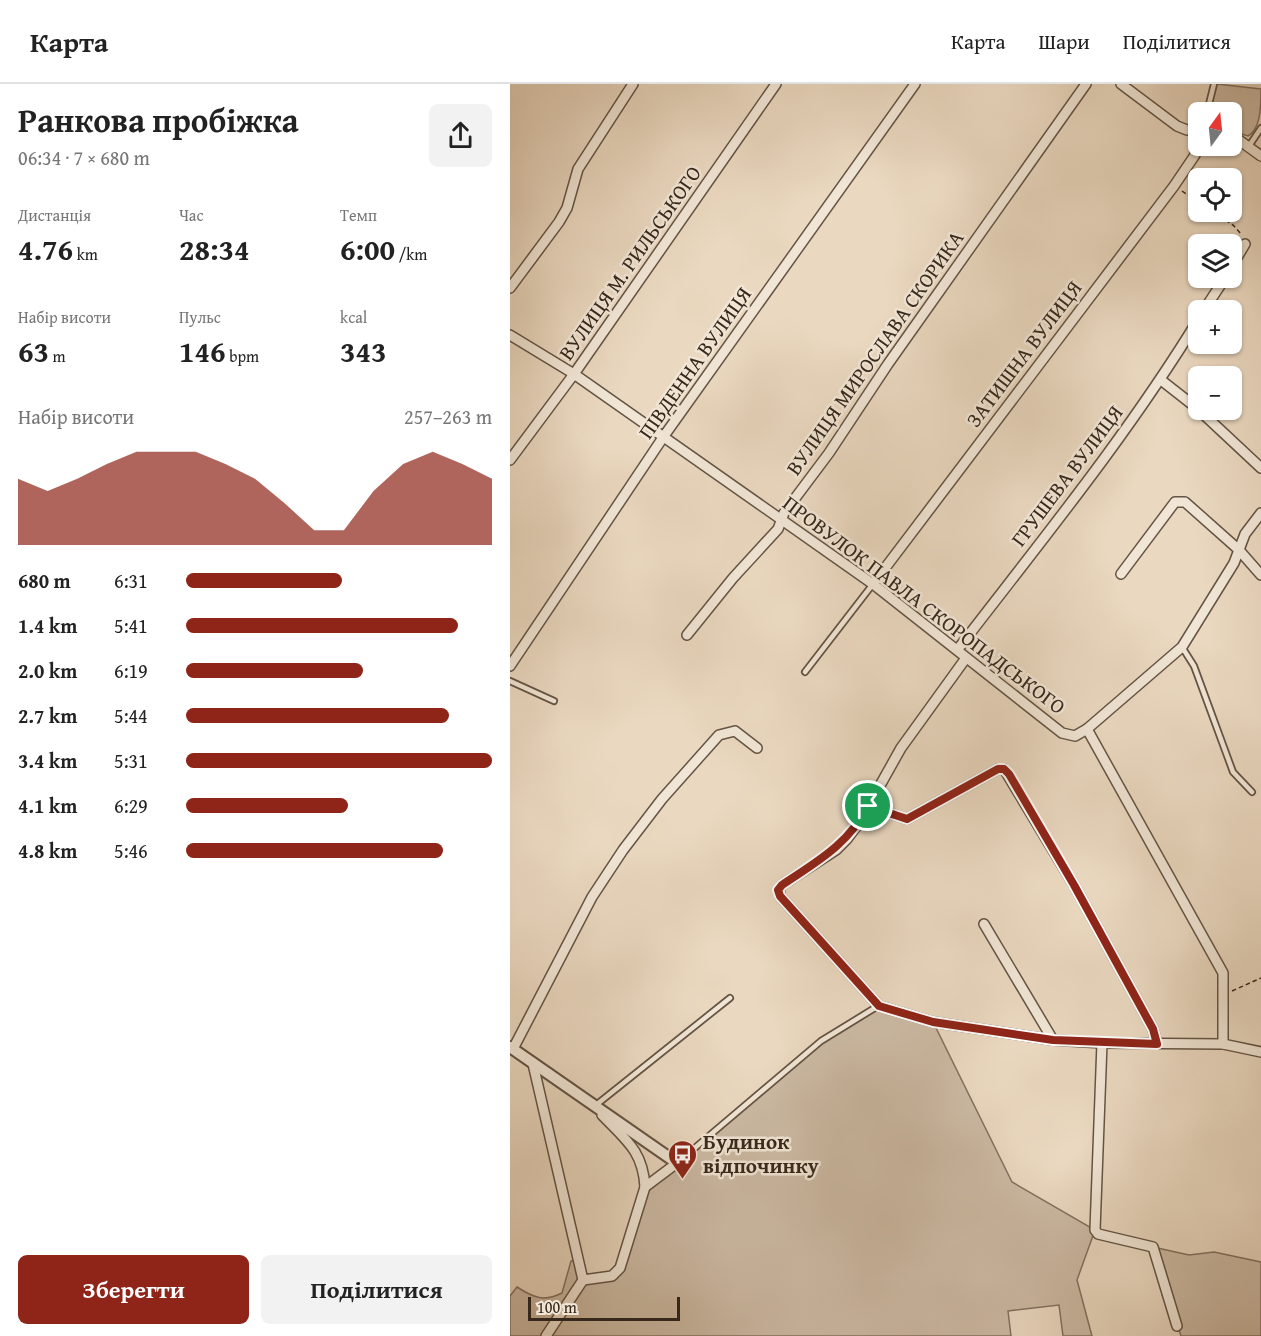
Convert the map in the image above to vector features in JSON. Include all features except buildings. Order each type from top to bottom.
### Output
[{"type":"street","points":[[510,288],[559,222],[567,208],[578,169],[633,84]]},
{"type":"street","name":"ВУЛИЦЯ М. РИЛЬСЬКОГО","points":[[510,460],[574,374],[776,84]]},
{"type":"street","name":"ПІВДЕННА ВУЛИЦЯ","points":[[510,666],[664,436],[915,84]]},
{"type":"street","name":"ВУЛИЦЯ МИРОСЛАВА СКОРИКА","points":[[687,635],[778,529],[782,519],[1086,84]]},
{"type":"street","points":[[1121,84],[1178,126],[1188,130]]},
{"type":"street","points":[[1242,141],[1261,156]]},
{"type":"street","name":"ЗАТИШНА ВУЛИЦЯ","points":[[873,584],[1194,156]]},
{"type":"street","points":[[1242,249],[1245,244]]},
{"type":"street","name":"ПРОВУЛОК ПАВЛА СКОРОПАДСЬКОГО","points":[[510,335],[574,374],[873,584],[1062,733],[1075,736],[1087,729],[1223,973],[1223,1044]]},
{"type":"street","name":"ГРУШЕВА ВУЛИЦЯ","points":[[957,649],[1161,380],[1188,336]]},
{"type":"street","points":[[1161,380],[1188,401]]},
{"type":"street","points":[[1211,420],[1261,468]]},
{"type":"street","points":[[1121,574],[1175,502],[1185,502],[1239,550],[1261,575]]},
{"type":"street","points":[[1087,729],[1182,647],[1234,563],[1245,534],[1261,513]]},
{"type":"street","points":[[966,658],[901,748],[859,823],[836,850],[782,885],[778,890],[780,896],[879,1006],[933,1022],[1053,1040],[1102,1043],[1223,1044],[1261,1052]]},
{"type":"street","points":[[645,1187],[677,1163],[512,1048],[592,897],[662,799],[719,735],[735,731],[757,748]]},
{"type":"street","points":[[868,806],[907,819],[998,769],[1004,769],[1074,885],[1153,1029],[1157,1044]]},
{"type":"street","points":[[984,924],[1053,1040]]},
{"type":"street","points":[[1102,1043],[1095,1230],[1098,1234],[1153,1247],[1177,1326]]},
{"type":"street","points":[[533,1064],[584,1280],[546,1336]]},
{"type":"street","points":[[584,1280],[612,1276],[620,1268],[645,1187],[644,1167],[638,1154],[594,1107]]},
{"type":"lane","points":[[1210,102],[1214,84]]},
{"type":"lane","points":[[1249,146],[1261,128]]},
{"type":"lane","points":[[805,672],[873,584]]},
{"type":"lane","points":[[1182,647],[1194,666],[1233,772],[1252,792]]},
{"type":"lane","points":[[510,681],[554,701]]},
{"type":"lane","points":[[594,1107],[730,998]]},
{"type":"lane","points":[[677,1163],[821,1041],[879,1006]]},
{"type":"path","points":[[1174,186],[1188,195]]},
{"type":"path","points":[[1228,222],[1244,238],[1245,244]]},
{"type":"path","points":[[1222,995],[1261,978]]},
{"type":"shaded area","points":[[1217,84],[1261,89],[1256,128],[1248,136],[1242,134],[1242,102],[1212,102]]},
{"type":"shaded area","points":[[879,1006],[933,1022],[1012,1182],[1095,1230],[1077,1280],[1092,1336],[1063,1336],[1059,1305],[1008,1311],[1011,1336],[510,1336],[510,1296],[517,1287],[539,1298],[562,1293],[571,1261],[579,1259],[584,1280],[615,1274],[645,1187],[821,1041]]},
{"type":"shaded area","points":[[1153,1247],[1189,1255],[1214,1252],[1261,1262],[1261,1336],[1181,1336]]},
{"type":"place","name":"Будинок відпочинку","points":[[682,1180]]},
{"type":"route","points":[[998,769],[1004,769],[1074,885],[1153,1029],[1157,1044],[1053,1040],[933,1022],[879,1006],[780,896],[778,890],[782,885],[836,850],[859,823],[868,806],[907,819],[998,769]]}]
